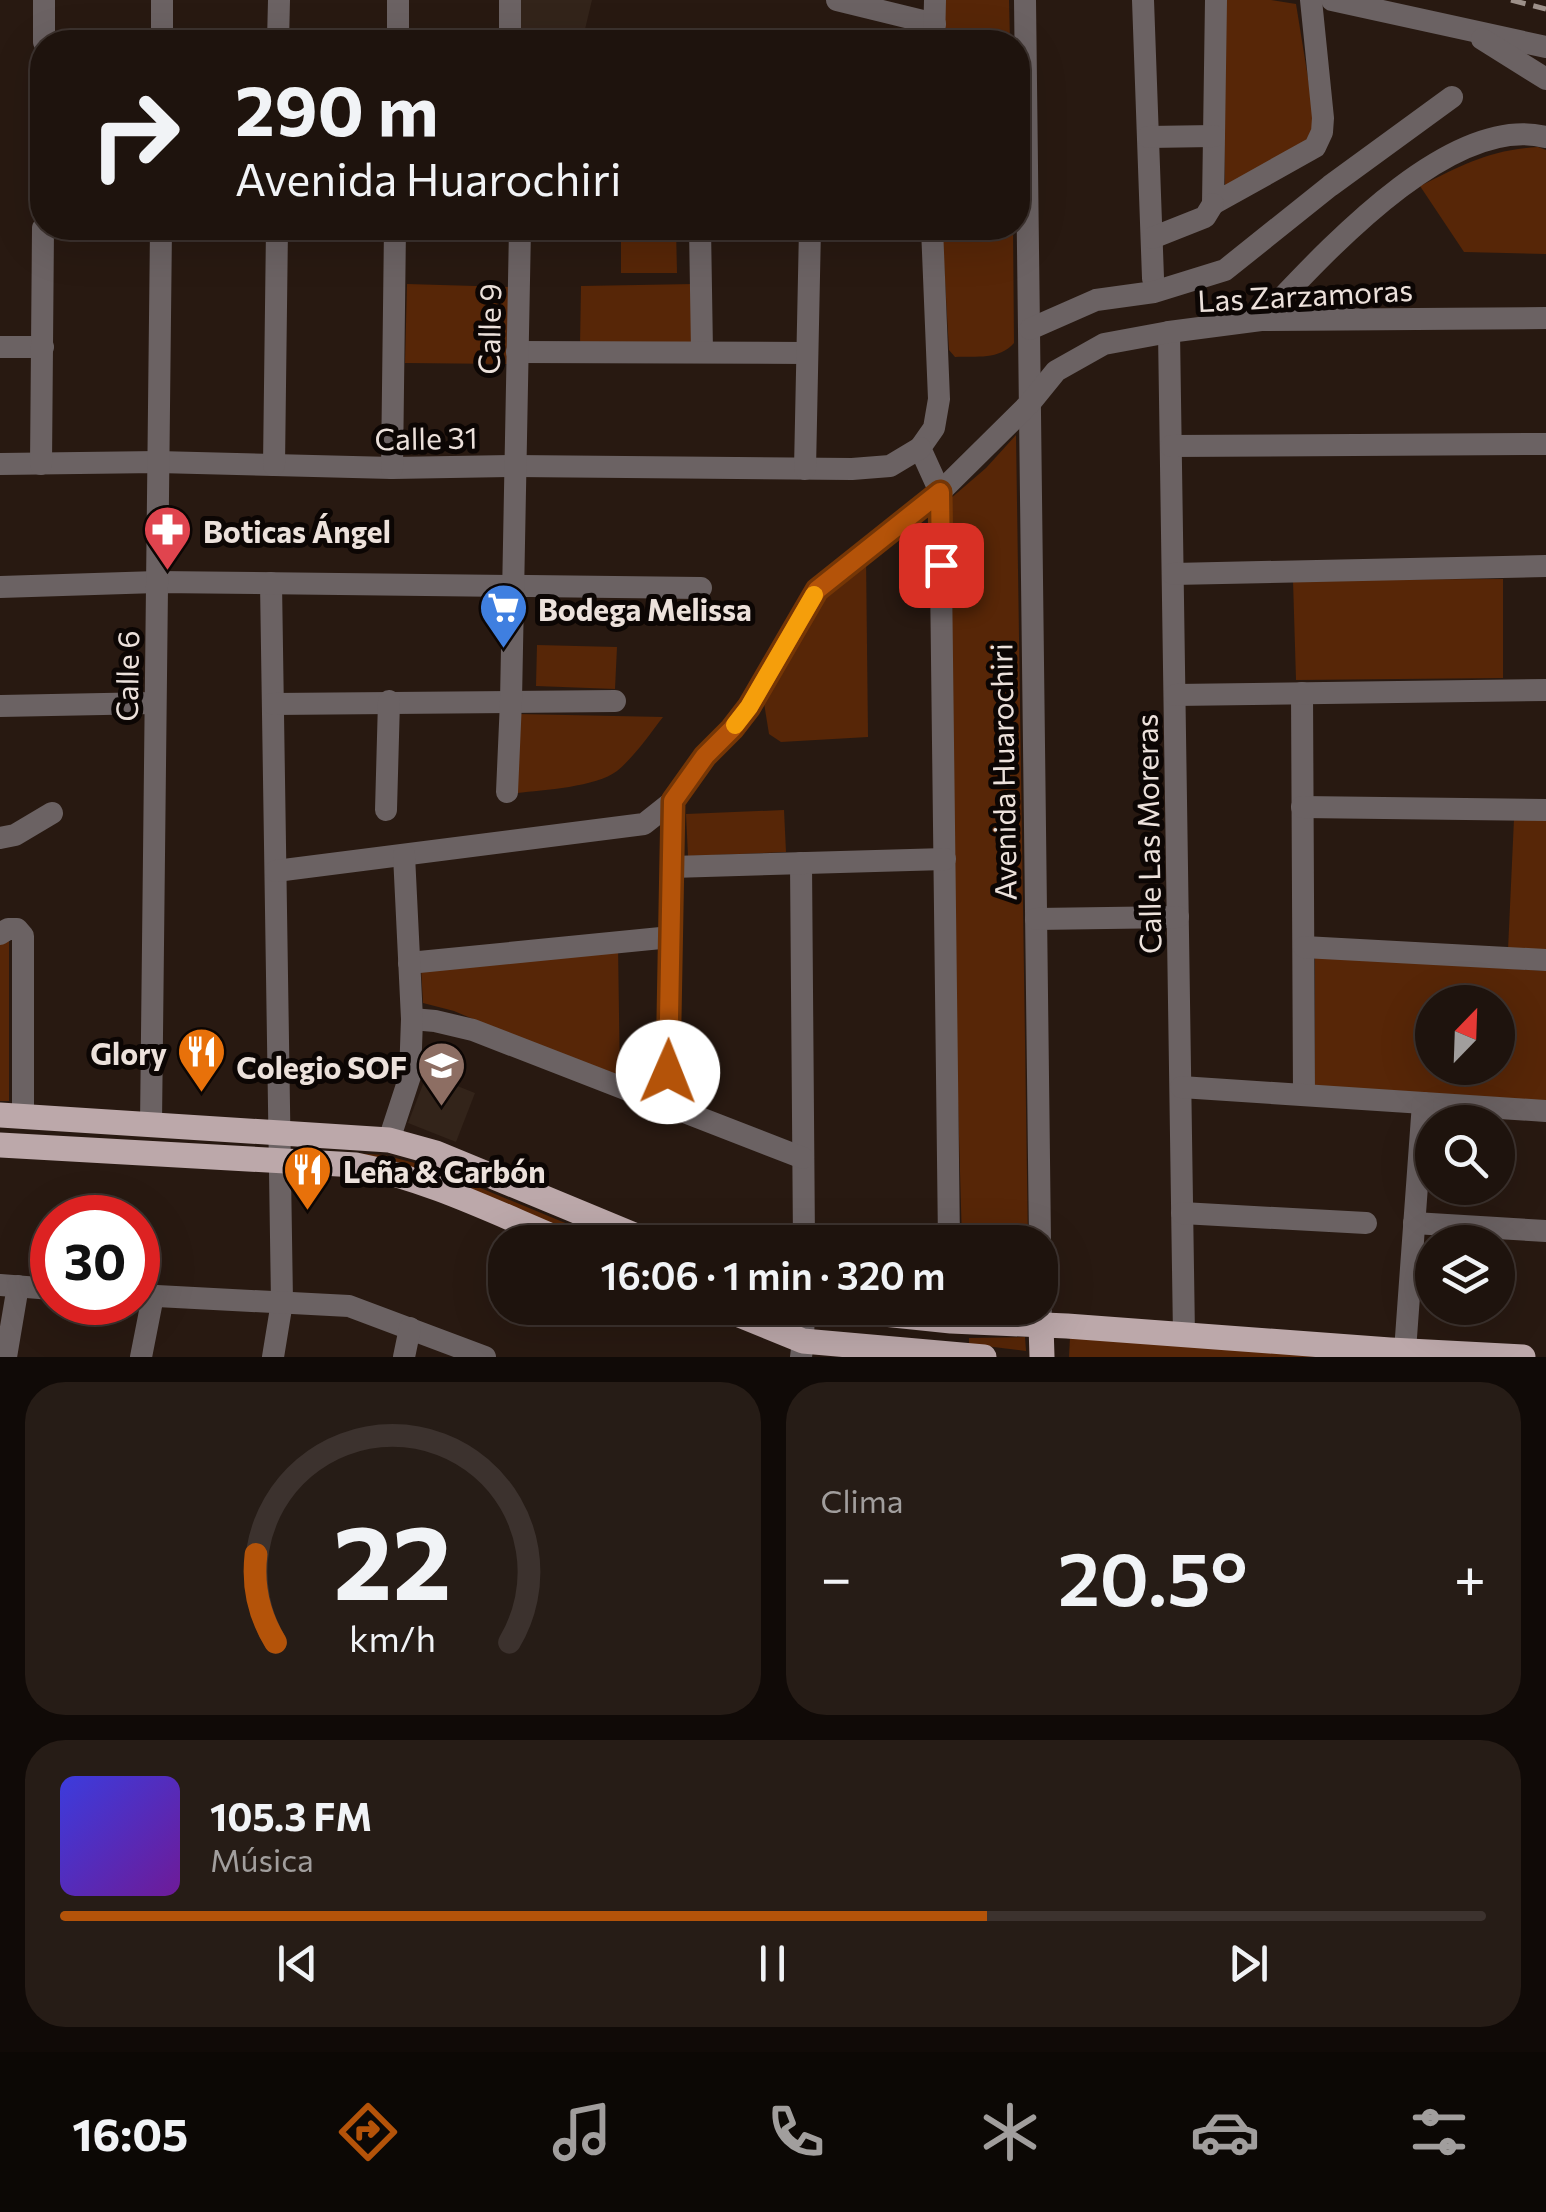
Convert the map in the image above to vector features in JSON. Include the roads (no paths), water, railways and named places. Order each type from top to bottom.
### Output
[{"type":"main road","points":[[11,1116],[389,1140],[436,1153],[610,1225]]},
{"type":"main road","points":[[0,1145],[356,1165],[423,1183],[525,1225]]},
{"type":"main road","points":[[755,1325],[802,1349],[984,1357]]},
{"type":"main road","points":[[951,1325],[952,1356]]},
{"type":"main road","points":[[1042,1357],[1041,1325],[1524,1357]]},
{"type":"street","points":[[44,0],[44,30]]},
{"type":"street","points":[[162,0],[162,30]]},
{"type":"street","points":[[278,30],[279,0]]},
{"type":"street","points":[[398,0],[398,30]]},
{"type":"street","points":[[510,0],[510,30]]},
{"type":"street","points":[[837,0],[934,22]]},
{"type":"street","name":"Avenida Huarochiri","points":[[1025,0],[1025,30]]},
{"type":"street","points":[[1143,0],[1153,278]]},
{"type":"street","points":[[1152,238],[1206,217],[1213,204],[1216,0]]},
{"type":"street","points":[[1213,204],[1315,147],[1323,118],[1310,0]]},
{"type":"street","points":[[1332,0],[1546,47]]},
{"type":"street","points":[[1466,30],[1546,79]]},
{"type":"street","points":[[1030,329],[1096,300],[1154,292],[1225,270],[1330,186],[1452,97]]},
{"type":"street","points":[[1261,320],[1338,239],[1416,176],[1490,138],[1523,133],[1546,137]]},
{"type":"street","points":[[1148,136],[1214,136]]},
{"type":"street","points":[[41,464],[43,240]]},
{"type":"street","name":"Calle 6","points":[[151,1124],[160,240]]},
{"type":"street","points":[[274,465],[276,240]]},
{"type":"street","points":[[392,468],[395,240]]},
{"type":"street","name":"Calle 9","points":[[507,792],[520,240]]},
{"type":"street","points":[[700,240],[702,351]]},
{"type":"street","points":[[805,468],[810,240]]},
{"type":"street","points":[[920,448],[934,428],[939,399],[932,240]]},
{"type":"street","name":"Avenida Huarochiri","points":[[1029,240],[1040,1225]]},
{"type":"street","name":"Las Zarzamoras","points":[[673,801],[705,756],[749,707],[817,590],[940,492],[1030,404],[1056,371],[1104,344],[1261,320],[1546,318]]},
{"type":"street","name":"Calle Las Moreras","points":[[1170,332],[1184,1336]]},
{"type":"street","points":[[0,347],[43,348]]},
{"type":"street","points":[[517,352],[807,353]]},
{"type":"street","points":[[1171,446],[1546,444]]},
{"type":"street","name":"Avenida Huarochiri","points":[[920,448],[940,492],[950,1225]]},
{"type":"street","name":"Calle 31","points":[[0,464],[852,469],[890,466],[920,448]]},
{"type":"street","points":[[1173,574],[1546,566]]},
{"type":"street","points":[[0,587],[157,582],[701,588]]},
{"type":"street","points":[[272,583],[282,1302],[273,1357]]},
{"type":"street","points":[[1175,695],[1546,690]]},
{"type":"street","points":[[1302,694],[1304,1096]]},
{"type":"street","points":[[273,704],[614,700]]},
{"type":"street","points":[[386,810],[390,701]]},
{"type":"street","points":[[0,706],[156,703]]},
{"type":"street","points":[[276,872],[644,824],[673,801]]},
{"type":"street","points":[[668,1106],[673,801]]},
{"type":"street","points":[[1302,807],[1546,810]]},
{"type":"street","points":[[0,838],[15,835],[52,813]]},
{"type":"street","points":[[389,1140],[410,1076],[412,1019],[404,855]]},
{"type":"street","points":[[672,868],[944,859]]},
{"type":"street","points":[[802,863],[804,1225]]},
{"type":"street","points":[[1036,919],[1178,916]]},
{"type":"street","points":[[8,932],[23,936],[11,1116]]},
{"type":"street","points":[[409,963],[671,937]]},
{"type":"street","points":[[1304,946],[1546,960]]},
{"type":"street","points":[[412,1019],[473,1030],[803,1158]]},
{"type":"street","points":[[1180,1087],[1546,1111]]},
{"type":"street","points":[[1405,1351],[1422,1103]]},
{"type":"street","points":[[1182,1213],[1366,1223]]},
{"type":"street","points":[[1414,1223],[1546,1232]]},
{"type":"street","points":[[6,1357],[9,1286]]},
{"type":"street","points":[[160,1297],[350,1306],[485,1357]]},
{"type":"street","points":[[141,1357],[143,1325]]},
{"type":"street","points":[[404,1357],[410,1328]]},
{"type":"railway","points":[[1511,0],[1546,9]]},
{"type":"place","name":"Boticas Ángel","points":[[168,572]]},
{"type":"place","name":"Bodega Melissa","points":[[503,650]]},
{"type":"place","name":"Glory","points":[[202,1094]]},
{"type":"place","name":"Colegio SOF","points":[[442,1108]]},
{"type":"place","name":"Leña & Carbón","points":[[308,1212]]}]
